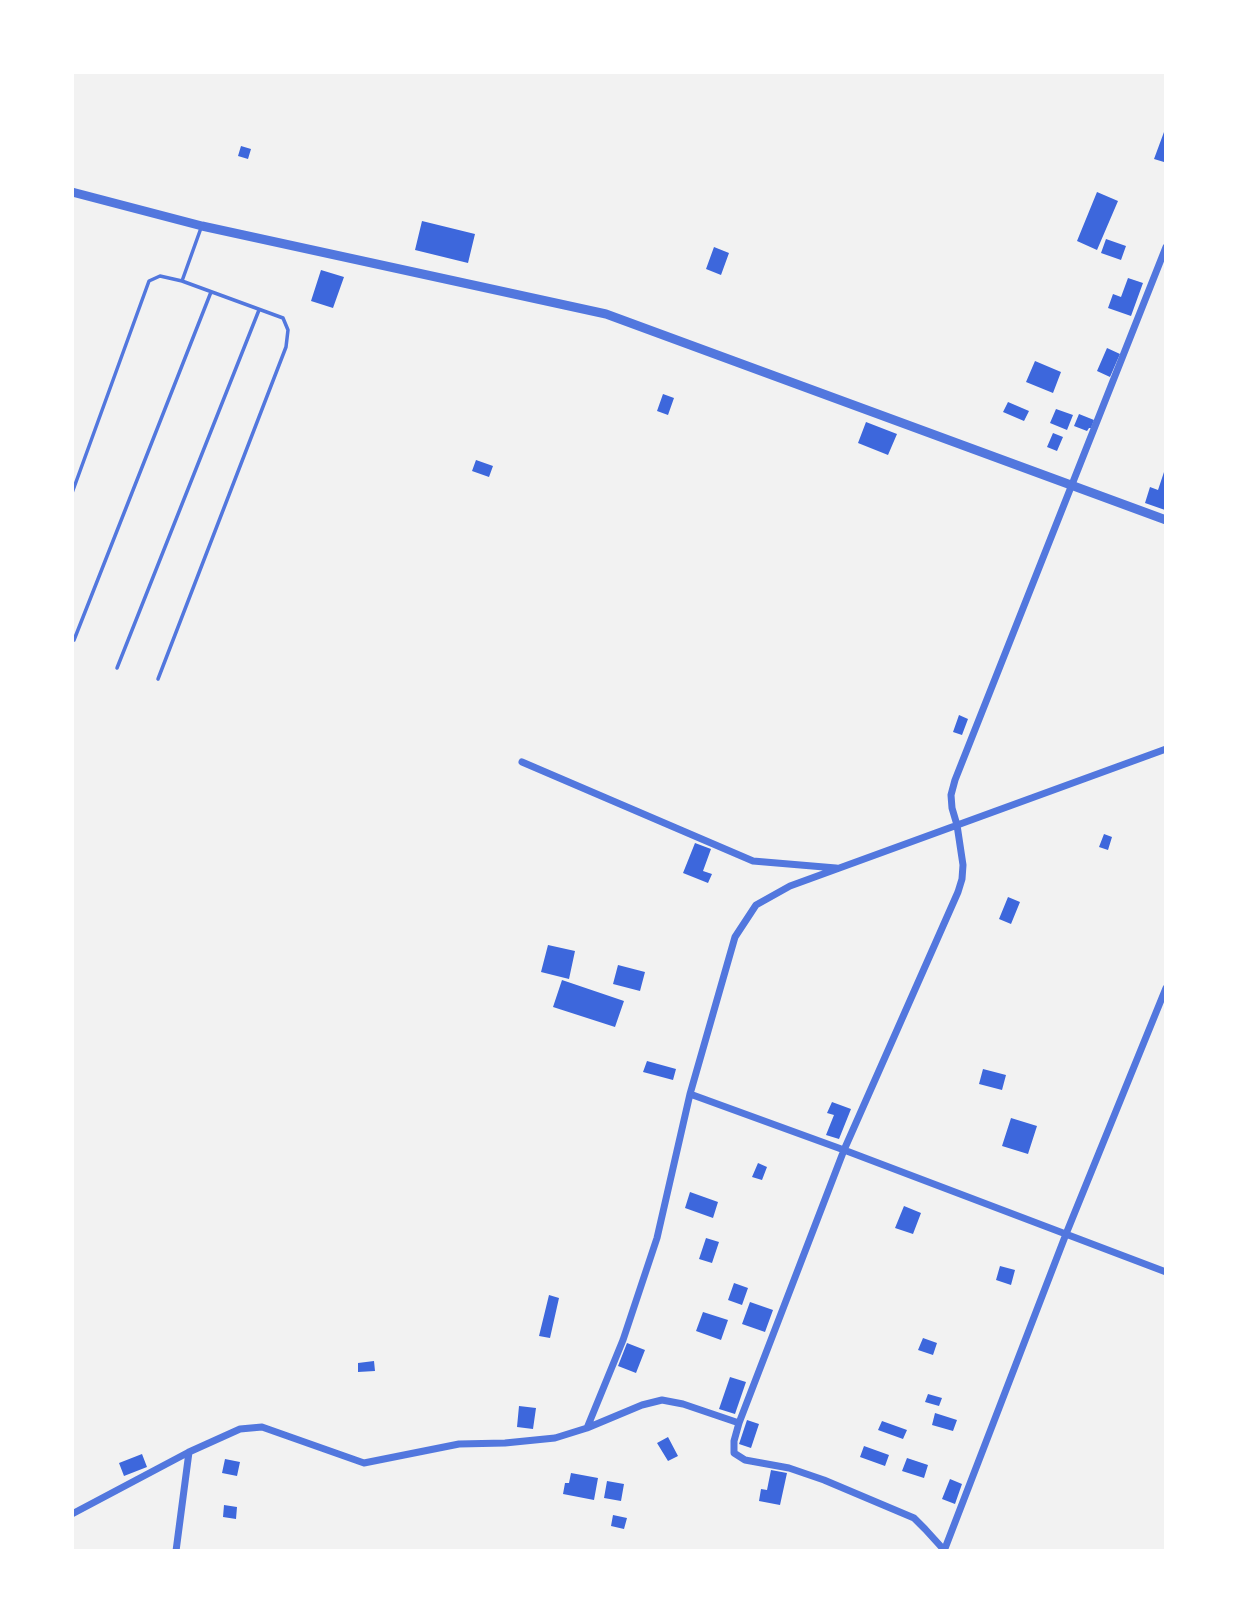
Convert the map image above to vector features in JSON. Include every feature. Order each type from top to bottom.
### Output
[{"type":"street","points":[[72,192],[202,226],[606,314],[1166,520]]},
{"type":"street","points":[[1166,247],[955,780],[951,795],[952,808],[964,865],[958,892],[844,1150],[739,1423],[734,1453],[745,1460],[789,1468],[824,1480],[914,1518],[944,1551],[1066,1234],[1166,988]]},
{"type":"street","points":[[587,1428],[623,1340],[657,1238],[690,1094],[734,937],[756,905],[790,886],[1166,749]]},
{"type":"street","points":[[522,762],[753,861],[840,868]]},
{"type":"street","points":[[690,1094],[1166,1272]]},
{"type":"street","points":[[72,1514],[188,1452],[240,1429],[262,1427],[365,1463],[459,1444],[555,1438],[642,1405],[663,1400],[739,1423]]},
{"type":"street","points":[[176,1551],[188,1452]]},
{"type":"lane","points":[[182,281],[202,226]]},
{"type":"lane","points":[[72,493],[149,281],[160,276],[182,281],[283,318],[288,330],[286,347],[158,678]]},
{"type":"lane","points":[[74,640],[211,292]]},
{"type":"lane","points":[[117,667],[259,310]]},
{"type":"building","points":[[1164,132],[1166,157],[1164,162],[1154,159]]},
{"type":"building","points":[[241,146],[251,149],[248,159],[238,156]]},
{"type":"building","points":[[1097,192],[1118,201],[1097,250],[1077,241]]},
{"type":"building","points":[[422,221],[475,234],[468,263],[415,250]]},
{"type":"building","points":[[1106,239],[1126,246],[1121,260],[1101,253]]},
{"type":"building","points":[[714,247],[729,253],[721,275],[706,269]]},
{"type":"building","points":[[321,270],[344,277],[333,308],[311,301]]},
{"type":"building","points":[[1128,278],[1143,283],[1131,316],[1108,308],[1113,294],[1121,297]]},
{"type":"building","points":[[1107,348],[1120,354],[1110,377],[1097,371]]},
{"type":"building","points":[[1035,361],[1061,372],[1053,393],[1026,382]]},
{"type":"building","points":[[663,394],[674,398],[668,415],[657,411]]},
{"type":"building","points":[[1008,402],[1029,411],[1024,421],[1003,412]]},
{"type":"building","points":[[1056,409],[1073,415],[1067,430],[1050,423]]},
{"type":"building","points":[[1079,414],[1094,420],[1087,431],[1074,426]]},
{"type":"building","points":[[866,422],[897,434],[888,455],[858,443]]},
{"type":"building","points":[[1053,433],[1063,437],[1057,451],[1047,447]]},
{"type":"building","points":[[476,460],[493,466],[489,477],[472,471]]},
{"type":"building","points":[[1164,472],[1165,510],[1145,503],[1150,487],[1158,490]]},
{"type":"building","points":[[959,715],[968,719],[962,735],[953,732]]},
{"type":"building","points":[[1104,834],[1112,837],[1108,850],[1099,847]]},
{"type":"building","points":[[695,843],[711,849],[703,871],[712,874],[708,883],[683,873]]},
{"type":"building","points":[[1008,897],[1020,902],[1011,924],[999,919]]},
{"type":"building","points":[[548,945],[575,951],[569,979],[541,972]]},
{"type":"building","points":[[618,965],[645,972],[640,991],[613,984]]},
{"type":"building","points":[[562,980],[624,1001],[615,1027],[553,1007]]},
{"type":"building","points":[[647,1061],[676,1069],[673,1080],[643,1072]]},
{"type":"building","points":[[983,1069],[1006,1075],[1002,1090],[979,1084]]},
{"type":"building","points":[[832,1102],[851,1109],[839,1139],[826,1135],[834,1115],[827,1113]]},
{"type":"building","points":[[1011,1118],[1037,1126],[1028,1154],[1002,1146]]},
{"type":"building","points":[[758,1163],[767,1167],[762,1180],[752,1177]]},
{"type":"building","points":[[690,1192],[718,1202],[713,1218],[685,1208]]},
{"type":"building","points":[[904,1206],[921,1213],[913,1234],[895,1228]]},
{"type":"building","points":[[706,1238],[719,1242],[712,1263],[699,1259]]},
{"type":"building","points":[[1000,1266],[1015,1270],[1011,1285],[996,1280]]},
{"type":"building","points":[[734,1283],[748,1288],[742,1305],[728,1300]]},
{"type":"building","points":[[549,1295],[559,1298],[550,1338],[539,1336]]},
{"type":"building","points":[[750,1302],[773,1310],[765,1332],[742,1324]]},
{"type":"building","points":[[703,1312],[728,1320],[721,1340],[696,1331]]},
{"type":"building","points":[[923,1338],[937,1343],[933,1355],[918,1350]]},
{"type":"building","points":[[627,1343],[645,1350],[636,1373],[618,1366]]},
{"type":"building","points":[[374,1361],[375,1371],[358,1372],[358,1363]]},
{"type":"building","points":[[730,1377],[746,1382],[735,1414],[719,1409]]},
{"type":"building","points":[[928,1394],[942,1398],[939,1406],[925,1402]]},
{"type":"building","points":[[519,1406],[536,1408],[533,1429],[517,1427]]},
{"type":"building","points":[[935,1413],[957,1420],[953,1431],[932,1425]]},
{"type":"building","points":[[747,1420],[759,1424],[751,1448],[739,1444]]},
{"type":"building","points":[[882,1421],[907,1430],[903,1439],[878,1430]]},
{"type":"building","points":[[668,1437],[678,1456],[668,1461],[657,1443]]},
{"type":"building","points":[[864,1446],[889,1455],[885,1466],[860,1457]]},
{"type":"building","points":[[142,1454],[147,1467],[124,1476],[119,1463]]},
{"type":"building","points":[[907,1458],[928,1465],[924,1478],[902,1471]]},
{"type":"building","points":[[225,1459],[240,1462],[237,1476],[222,1473]]},
{"type":"building","points":[[771,1470],[787,1473],[780,1505],[759,1501],[761,1489],[767,1490]]},
{"type":"building","points":[[571,1473],[598,1478],[594,1500],[563,1494]]},
{"type":"building","points":[[950,1479],[962,1484],[955,1504],[942,1499]]},
{"type":"building","points":[[607,1481],[624,1484],[621,1501],[604,1498]]},
{"type":"building","points":[[224,1505],[237,1507],[236,1519],[223,1517]]},
{"type":"building","points":[[613,1515],[627,1518],[624,1529],[611,1526]]}]
